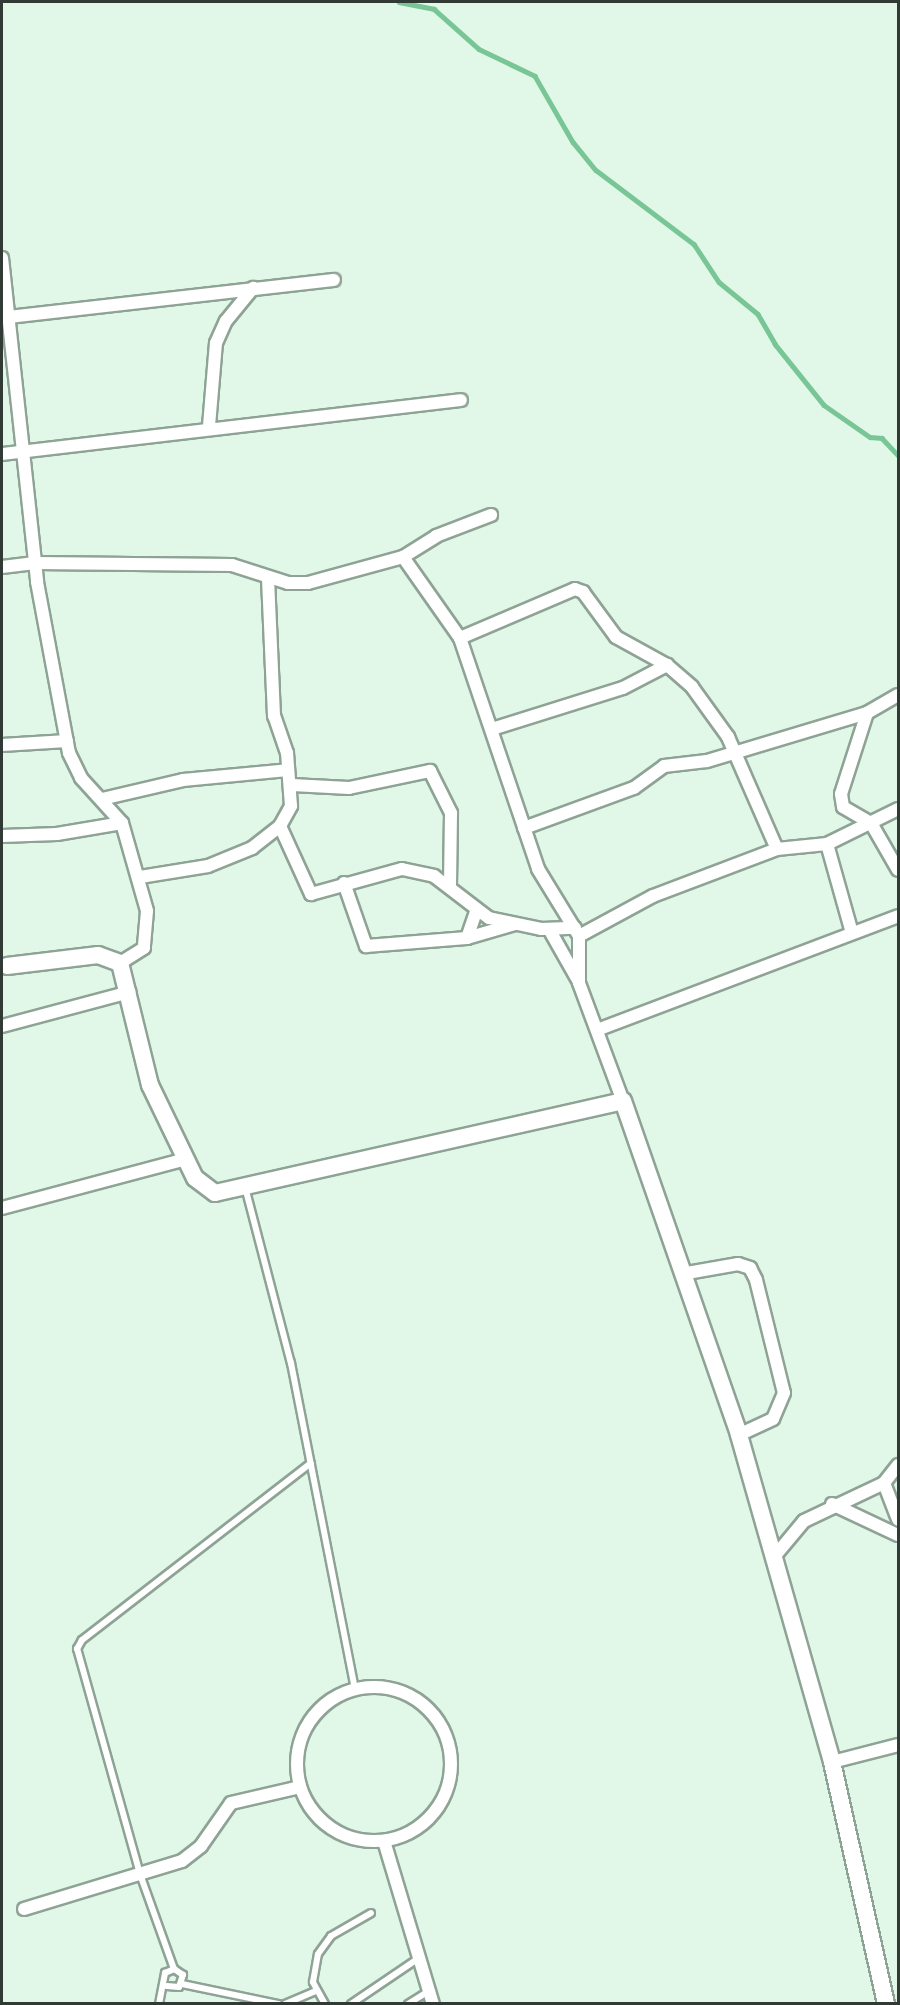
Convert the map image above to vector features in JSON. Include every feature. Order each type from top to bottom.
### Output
[{"type":"street","points":[[2,258],[8,317],[6,334],[35,562],[67,741],[81,778],[122,823],[140,877],[149,930],[144,948],[120,963]]},
{"type":"street","points":[[8,317],[117,309],[253,288],[334,280]]},
{"type":"street","points":[[209,426],[216,343],[226,321],[253,288]]},
{"type":"street","points":[[2,454],[209,426],[461,400]]},
{"type":"street","points":[[2,567],[35,562],[232,565],[268,577],[308,583],[403,557],[436,536],[491,515]]},
{"type":"street","points":[[403,557],[460,638],[538,869],[577,932],[579,983]]},
{"type":"street","points":[[140,877],[208,866],[252,848],[280,826],[291,806],[292,785],[274,716],[268,577]]},
{"type":"street","points":[[460,638],[575,589],[583,591],[616,637],[667,665],[692,687],[735,752],[777,849]]},
{"type":"street","points":[[492,729],[623,688],[667,665]]},
{"type":"street","points":[[524,828],[625,792],[664,766],[735,752],[867,713],[898,695]]},
{"type":"street","points":[[867,713],[841,794],[843,807],[871,823],[898,870]]},
{"type":"street","points":[[2,745],[67,741]]},
{"type":"street","points":[[102,799],[183,780],[288,770]]},
{"type":"street","points":[[292,785],[349,788],[430,771],[451,813],[450,887]]},
{"type":"street","points":[[280,826],[311,894],[402,869],[434,876],[450,887],[476,912],[516,924],[577,932],[653,896],[777,849],[827,843],[898,808]]},
{"type":"street","points":[[2,836],[57,834],[122,823]]},
{"type":"street","points":[[827,843],[852,933]]},
{"type":"street","points":[[344,884],[366,946],[467,938],[516,924]]},
{"type":"street","points":[[467,938],[476,912]]},
{"type":"street","points":[[597,1030],[898,916]]},
{"type":"street","points":[[549,928],[579,983],[597,1030],[687,1273],[739,1435],[832,1762],[886,2004]]},
{"type":"street","points":[[4,966],[98,955],[120,963]]},
{"type":"street","points":[[120,963],[130,992],[150,1085],[186,1159],[204,1190],[215,1193],[623,1101]]},
{"type":"street","points":[[2,1026],[130,992]]},
{"type":"street","points":[[2,1208],[186,1159]]},
{"type":"street","points":[[687,1273],[738,1263],[750,1268],[756,1280],[784,1393],[773,1419],[739,1435]]},
{"type":"street","points":[[774,1557],[804,1521],[832,1504],[884,1483],[898,1466]]},
{"type":"street","points":[[884,1483],[898,1519]]},
{"type":"street","points":[[832,1504],[898,1535]]},
{"type":"street","points":[[390,1688],[415,1698],[435,1717],[450,1754],[445,1793],[431,1816],[410,1833],[384,1840],[357,1839],[333,1829],[313,1810],[300,1786],[297,1760],[309,1722],[327,1702],[355,1689],[390,1688]]},
{"type":"street","points":[[832,1762],[898,1745]]},
{"type":"street","points":[[24,1909],[140,1874],[192,1855],[231,1803],[300,1786]]},
{"type":"street","points":[[384,1840],[433,2004]]},
{"type":"lane","points":[[245,1186],[311,1463],[355,1689]]},
{"type":"lane","points":[[182,1984],[183,1975],[174,1969],[140,1874],[77,1649],[82,1640],[311,1463]]},
{"type":"lane","points":[[325,2004],[316,1991],[313,1972],[324,1942],[371,1912]]},
{"type":"lane","points":[[351,2004],[420,1958]]},
{"type":"lane","points":[[159,2004],[166,1986],[165,1973],[174,1969]]},
{"type":"lane","points":[[166,1986],[182,1984],[279,2004]]},
{"type":"lane","points":[[285,2004],[316,1991]]},
{"type":"lane","points":[[408,2004],[429,1991]]},
{"type":"waterway","points":[[399,2],[434,9],[479,49],[535,76],[573,142],[596,170],[694,244],[719,282],[758,314],[775,344],[824,405],[870,437],[882,438],[898,455]]}]
